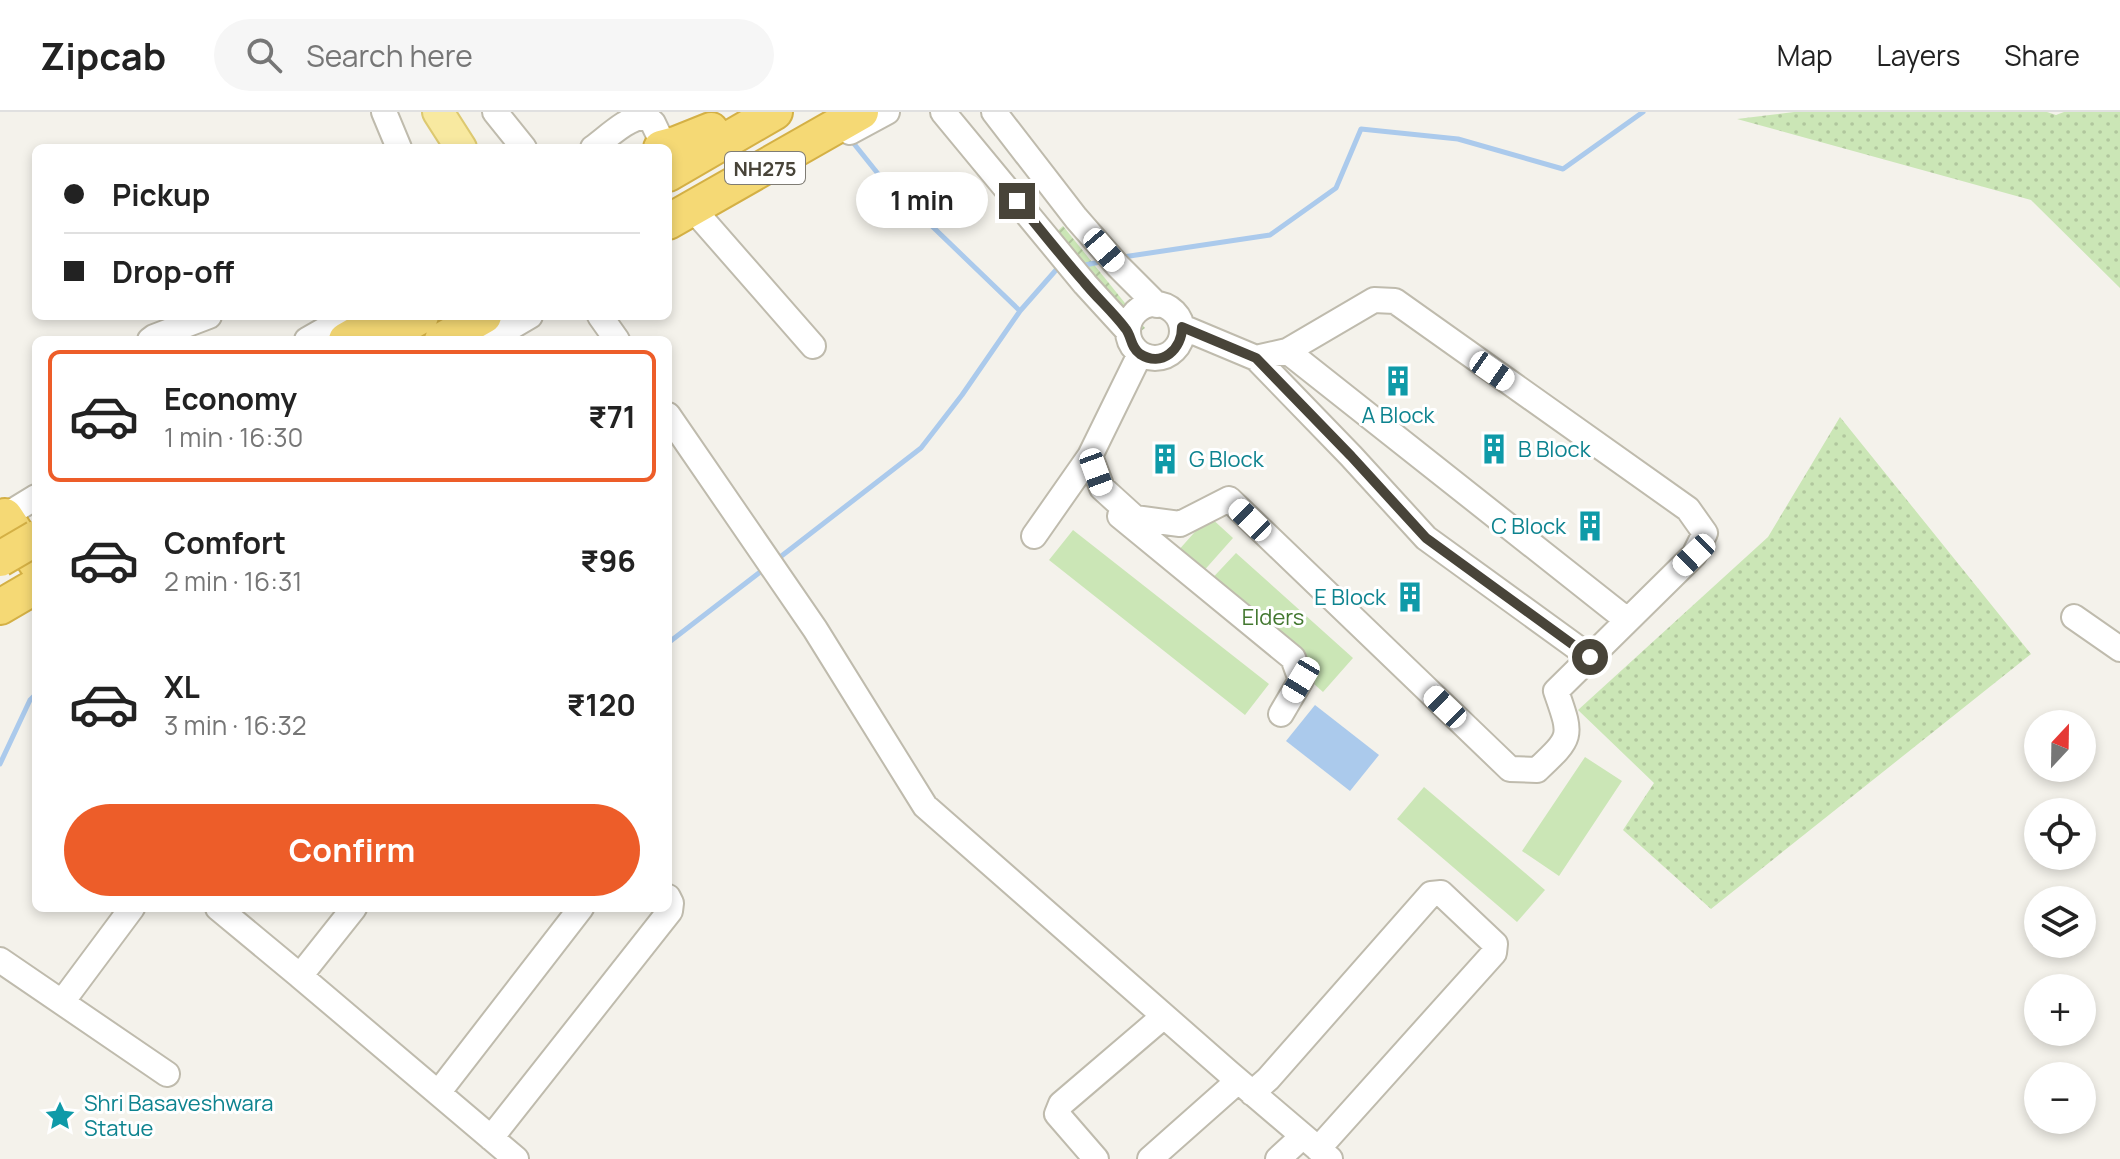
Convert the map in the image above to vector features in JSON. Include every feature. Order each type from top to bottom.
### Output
[{"type":"highway","name":"NH275","points":[[672,150],[743,112]]},
{"type":"highway","name":"NH275","points":[[672,151],[775,112]]},
{"type":"highway","name":"NH275","points":[[679,216],[838,112]]},
{"type":"highway","name":"NH275","points":[[679,216],[861,112]]},
{"type":"highway","points":[[353,336],[381,320]]},
{"type":"highway","points":[[387,336],[414,320]]},
{"type":"highway","points":[[449,336],[477,320]]},
{"type":"highway","points":[[471,336],[498,320]]},
{"type":"highway","points":[[13,532],[32,558]]},
{"type":"highway","points":[[0,595],[32,576]]},
{"type":"highway","points":[[0,607],[32,588]]},
{"type":"main road","points":[[438,112],[458,144]]},
{"type":"street","points":[[384,112],[397,144]]},
{"type":"street","points":[[495,112],[521,144]]},
{"type":"street","points":[[672,147],[684,133],[712,112]]},
{"type":"street","name":"NH275","points":[[679,216],[887,112]]},
{"type":"street","points":[[943,112],[1085,284],[1128,331],[1140,354],[1157,358],[1173,352],[1182,336],[1179,319],[1173,312],[1157,305],[1118,266],[994,112]]},
{"type":"street","points":[[599,144],[638,116],[646,114],[663,144]]},
{"type":"street","points":[[1042,231],[1070,210]]},
{"type":"street","points":[[679,216],[813,346]]},
{"type":"street","points":[[1090,456],[1102,488],[1135,518],[1180,524],[1229,499],[1510,769],[1537,770],[1563,746],[1568,727],[1556,691],[1694,555],[1705,533],[1688,509],[1395,301],[1374,300],[1287,351],[1256,358]]},
{"type":"street","points":[[1128,331],[1134,315],[1148,305],[1157,305]]},
{"type":"street","points":[[157,336],[199,320]]},
{"type":"street","points":[[314,336],[342,320]]},
{"type":"street","points":[[496,336],[523,320]]},
{"type":"street","points":[[1182,327],[1256,358],[1426,538],[1590,657]]},
{"type":"street","points":[[1287,351],[1627,620]]},
{"type":"street","points":[[1034,536],[1090,456],[1140,354]]},
{"type":"street","points":[[672,421],[806,616],[925,806],[1317,1148]]},
{"type":"street","points":[[1351,456],[1377,422]]},
{"type":"street","points":[[1102,488],[1099,498],[1293,658],[1301,680],[1281,714]]},
{"type":"street","points":[[13,532],[32,503]]},
{"type":"street","points":[[0,619],[32,600]]},
{"type":"street","points":[[2074,617],[2120,649]]},
{"type":"street","points":[[1150,1159],[1245,1087],[1268,1079],[1431,894],[1441,893],[1495,944],[1494,953],[1317,1148],[1278,1159]]},
{"type":"street","points":[[62,1002],[129,912]]},
{"type":"street","points":[[223,912],[516,1159]]},
{"type":"street","points":[[300,976],[351,912]]},
{"type":"street","points":[[438,1093],[578,912]]},
{"type":"street","points":[[491,1138],[669,912]]},
{"type":"street","points":[[0,960],[167,1074]]},
{"type":"street","points":[[1096,1159],[1057,1114],[1061,1104],[1164,1016]]},
{"type":"green space","points":[[1794,112],[2047,112],[2056,115],[2064,112],[2120,112],[2120,288],[2031,200],[1737,119]]},
{"type":"green space","points":[[1063,226],[1145,328],[1136,335],[1054,234]]},
{"type":"green space","points":[[1840,417],[2031,654],[1711,909],[1623,830],[1654,783],[1578,710],[1768,537]]},
{"type":"green space","points":[[1209,516],[1233,538],[1201,574],[1177,552]]},
{"type":"green space","points":[[1073,530],[1269,684],[1245,715],[1049,560]]},
{"type":"green space","name":"Elders","points":[[1236,553],[1353,658],[1323,692],[1205,586]]},
{"type":"green space","points":[[1585,757],[1622,781],[1559,876],[1522,851]]},
{"type":"green space","points":[[1424,787],[1545,890],[1517,922],[1397,819]]},
{"type":"water","points":[[1315,705],[1379,755],[1350,791],[1286,741]]},
{"type":"waterway","points":[[1123,257],[1270,235],[1336,188],[1361,129],[1458,139],[1563,169],[1643,112]]},
{"type":"waterway","points":[[851,140],[879,175],[1020,311]]},
{"type":"waterway","points":[[1080,266],[1105,261]]},
{"type":"waterway","points":[[775,561],[921,448],[1020,311],[1056,270],[1062,269]]},
{"type":"waterway","points":[[672,640],[764,569]]},
{"type":"waterway","points":[[0,764],[32,698]]},
{"type":"place","name":"A Block","points":[[1398,381]]},
{"type":"place","name":"B Block","points":[[1494,449]]},
{"type":"place","name":"G Block","points":[[1165,459]]},
{"type":"place","name":"C Block","points":[[1590,526]]},
{"type":"place","name":"E Block","points":[[1410,597]]},
{"type":"place","name":"Shri Basaveshwara Statue","points":[[60,1116]]},
{"type":"route","points":[[1017,201],[1128,331],[1140,354],[1157,358],[1173,352],[1179,345],[1182,327],[1256,358],[1426,538],[1590,657]]}]
